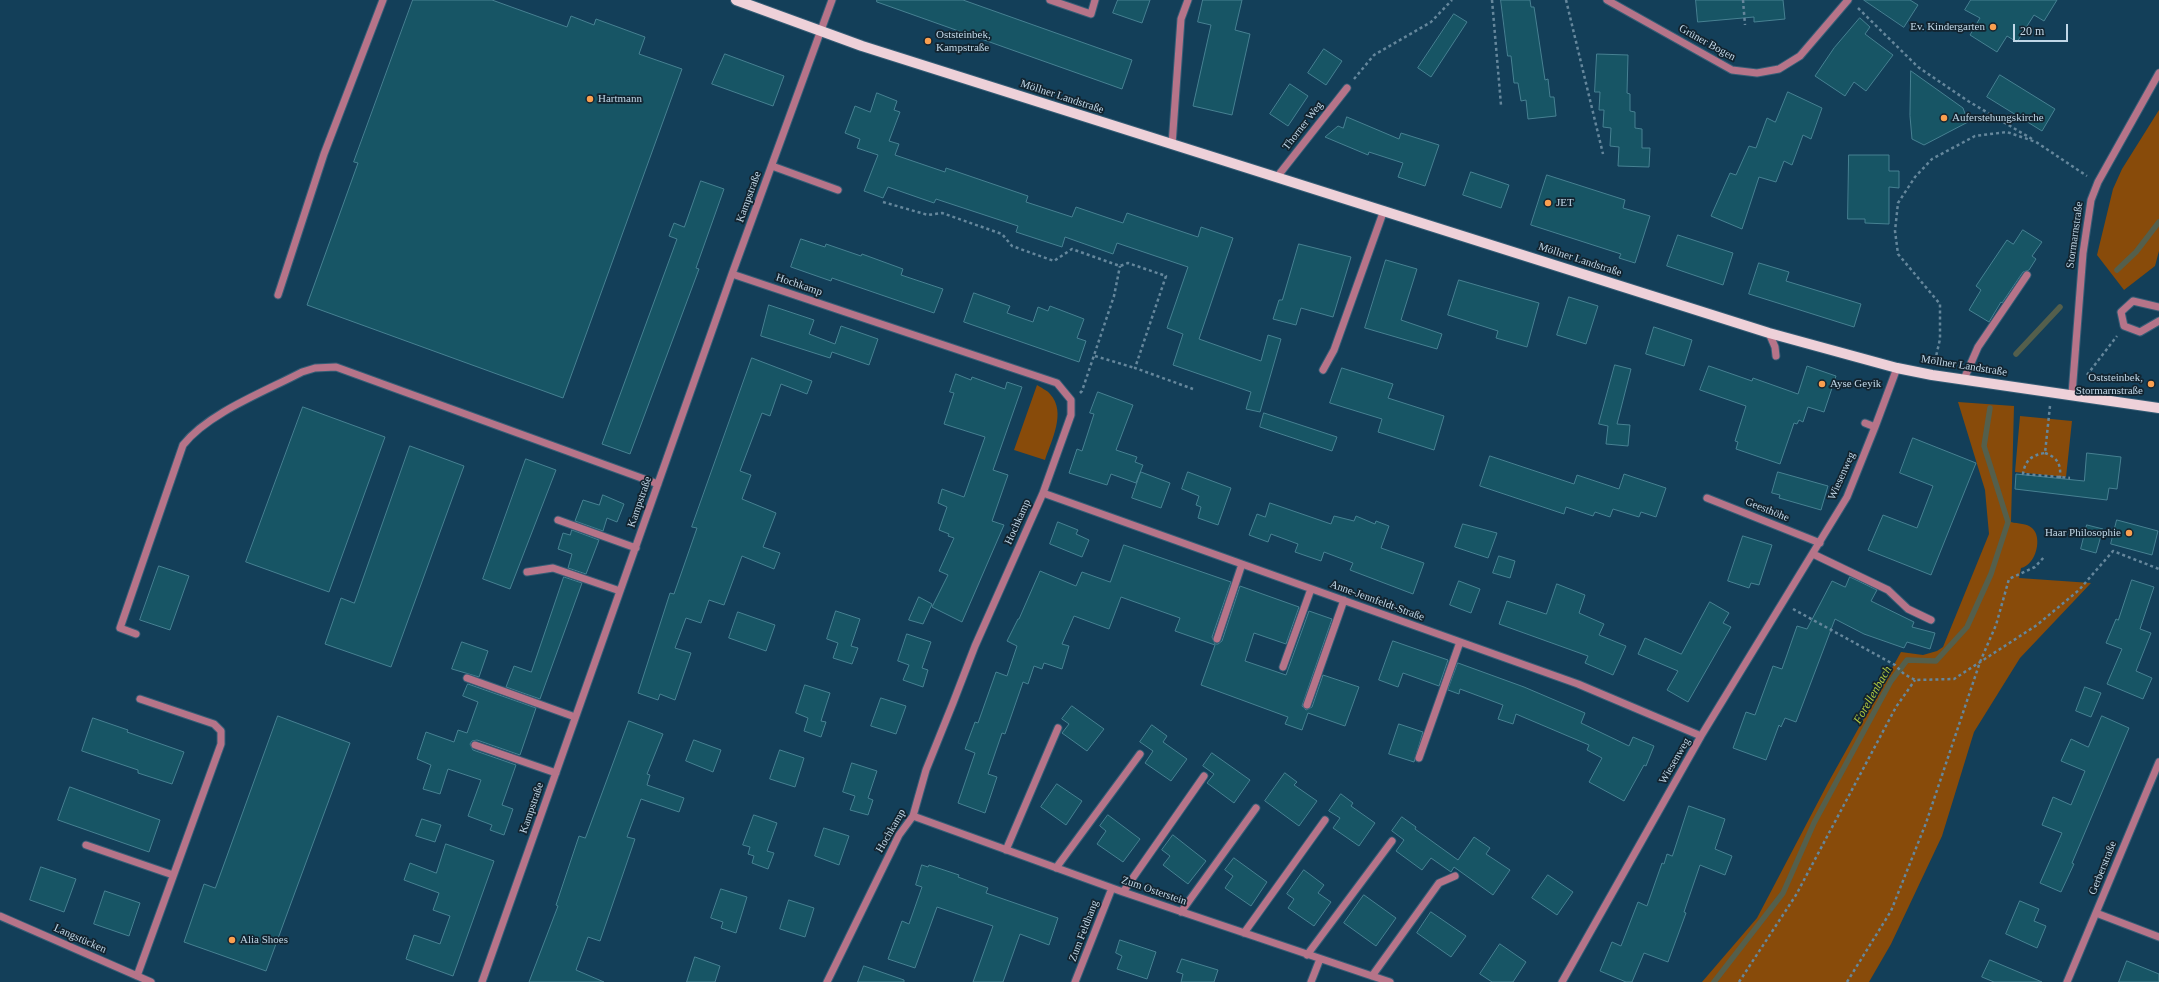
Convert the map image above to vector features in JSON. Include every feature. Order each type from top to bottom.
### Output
[{"type":"main road","name":"Möllner Landstraße","points":[[736,0],[869,48],[1770,333],[1897,368],[1932,375],[2072,394],[2159,408]]},
{"type":"street","points":[[278,295],[324,154],[383,0]]},
{"type":"street","name":"Kampstraße","points":[[482,982],[732,274],[832,0]]},
{"type":"street","points":[[1050,0],[1092,14],[1095,0]]},
{"type":"street","points":[[1172,144],[1181,19],[1188,0]]},
{"type":"street","name":"Grüner Bogen","points":[[1607,0],[1732,70],[1757,73],[1779,69],[1800,56],[1851,2]]},
{"type":"street","name":"Stormarnstraße","points":[[2072,394],[2083,253],[2091,200],[2098,182],[2159,73]]},
{"type":"street","name":"Thorner Weg","points":[[1277,177],[1347,88]]},
{"type":"street","points":[[772,166],[838,190]]},
{"type":"street","points":[[1323,370],[1334,350],[1384,210]]},
{"type":"street","name":"Hochkamp","points":[[732,274],[1057,384],[1071,400],[1071,415],[1043,493],[975,646],[926,770],[913,816],[899,835],[827,982]]},
{"type":"street","points":[[1964,379],[1978,347],[2028,275]]},
{"type":"street","points":[[2159,307],[2133,301],[2121,312],[2124,326],[2140,332],[2159,321]]},
{"type":"street","points":[[1770,333],[1775,347],[1776,356]]},
{"type":"street","points":[[136,634],[120,628],[183,445],[212,420],[302,372],[315,368],[336,367],[658,484]]},
{"type":"street","name":"Wiesenweg","points":[[1562,982],[1701,736],[1784,604],[1847,497],[1897,368]]},
{"type":"street","points":[[1864,424],[1875,427]]},
{"type":"street","name":"Anne-Jennfeldt-Straße","points":[[1043,493],[1578,684],[1701,736]]},
{"type":"street","name":"Geesthöhe","points":[[1707,498],[1820,543]]},
{"type":"street","points":[[558,520],[636,548]]},
{"type":"street","points":[[1813,554],[1888,590],[1908,609],[1931,620]]},
{"type":"street","points":[[1217,639],[1242,564]]},
{"type":"street","points":[[527,572],[553,568],[620,591]]},
{"type":"street","points":[[1283,667],[1311,589]]},
{"type":"street","points":[[1307,705],[1344,600]]},
{"type":"street","points":[[1419,758],[1460,642]]},
{"type":"street","points":[[467,678],[575,717]]},
{"type":"street","points":[[136,976],[221,744],[221,731],[214,724],[140,699]]},
{"type":"street","points":[[1006,850],[1058,728]]},
{"type":"street","points":[[475,745],[556,774]]},
{"type":"street","points":[[1056,868],[1140,754]]},
{"type":"street","name":"Gerberstraße","points":[[2067,982],[2159,762]]},
{"type":"street","points":[[1123,892],[1204,776]]},
{"type":"street","points":[[1181,912],[1256,808]]},
{"type":"street","name":"Zum Osterstein","points":[[913,816],[1123,892],[1390,982]]},
{"type":"street","points":[[1244,933],[1325,820]]},
{"type":"street","points":[[1307,955],[1392,841]]},
{"type":"street","points":[[86,845],[173,875]]},
{"type":"street","points":[[1372,976],[1439,883],[1455,876]]},
{"type":"street","name":"Zum Feldhang","points":[[1076,982],[1112,888]]},
{"type":"street","points":[[2096,914],[2159,937]]},
{"type":"street","name":"Langstücken","points":[[0,916],[151,982]]},
{"type":"street","points":[[1311,982],[1320,959]]},
{"type":"path","points":[[1347,88],[1374,55],[1431,22],[1452,0]]},
{"type":"path","points":[[1492,0],[1501,105]]},
{"type":"path","points":[[1566,0],[1603,154]]},
{"type":"path","points":[[1743,0],[1745,25]]},
{"type":"path","points":[[1851,2],[1918,67],[1968,101],[2036,142],[2074,169],[2098,182]]},
{"type":"path","points":[[1932,375],[1940,339],[1940,304],[1898,254],[1895,231],[1898,203],[1915,177],[1932,159],[1975,136],[2008,132],[2036,142]]},
{"type":"path","points":[[883,202],[928,215],[942,213],[1002,234],[1012,246],[1054,261],[1072,250],[1120,266],[1128,263],[1166,276],[1135,368]]},
{"type":"path","points":[[1071,400],[1082,391],[1114,296],[1120,266]]},
{"type":"path","points":[[2072,394],[2124,326]]},
{"type":"path","points":[[1094,356],[1135,368],[1193,389]]},
{"type":"path","points":[[2045,453],[2052,392]]},
{"type":"path","points":[[2060,478],[2060,464],[2057,460],[2045,453],[2035,455],[2028,460],[2024,467],[2023,474],[2060,478],[2070,478]]},
{"type":"path","points":[[1784,604],[1895,665],[1904,674],[1915,680],[1954,679],[2037,625],[2079,590],[2113,551],[2159,568]]},
{"type":"path","points":[[1847,982],[1891,911],[1926,823],[1980,662],[1996,625],[2009,579],[2035,568],[2045,556]]},
{"type":"path","points":[[1739,982],[1796,896],[1896,707],[1915,680]]},
{"type":"shaded area","points":[[2159,110],[2159,251],[2155,266],[2124,290],[2097,255],[2113,189],[2122,169]]},
{"type":"shaded area","points":[[1037,385],[1050,394],[1055,401],[1057,409],[1054,436],[1045,460],[1014,450]]},
{"type":"shaded area","points":[[1958,402],[2014,406],[2011,522],[2030,526],[2035,532],[2037,538],[2034,556],[2031,562],[2021,568],[2019,578],[2091,583],[2020,658],[1974,732],[1942,836],[1891,944],[1869,982],[1702,982],[1757,918],[1828,783],[1901,652],[1923,655],[1937,651],[1943,647],[1989,534],[1985,490]]},
{"type":"shaded area","points":[[2020,416],[2072,421],[2066,477],[2015,472]]},
{"type":"building","points":[[413,0],[492,0],[567,27],[571,16],[594,25],[596,19],[645,37],[639,54],[682,69],[563,398],[307,305],[358,163],[354,162]]},
{"type":"building","points":[[877,0],[963,0],[1132,60],[1122,89],[877,2]]},
{"type":"building","points":[[1118,0],[1150,0],[1142,23],[1113,13]]},
{"type":"building","points":[[1203,0],[1242,0],[1235,30],[1250,34],[1232,115],[1193,106],[1211,25],[1198,22]]},
{"type":"building","points":[[1501,0],[1530,0],[1531,7],[1534,7],[1545,80],[1548,79],[1550,97],[1554,97],[1556,116],[1528,119],[1526,100],[1521,101],[1518,83],[1514,83],[1511,56],[1508,56]]},
{"type":"building","points":[[1696,0],[1783,0],[1785,19],[1754,22],[1754,17],[1698,22]]},
{"type":"building","points":[[1864,0],[1910,0],[1918,5],[1904,27]]},
{"type":"building","points":[[1971,0],[2057,0],[2044,21],[2034,15],[2017,42],[2007,36],[1997,52],[1970,35],[1980,18],[1965,10]]},
{"type":"building","points":[[1454,14],[1467,22],[1431,77],[1418,68]]},
{"type":"building","points":[[1860,18],[1870,27],[1865,34],[1893,55],[1866,91],[1854,82],[1845,96],[1815,76],[1834,48]]},
{"type":"building","points":[[1324,49],[1342,61],[1326,85],[1308,73]]},
{"type":"building","points":[[725,54],[784,76],[773,106],[712,84]]},
{"type":"building","points":[[1597,54],[1628,55],[1627,93],[1630,94],[1630,111],[1635,112],[1635,128],[1642,129],[1642,148],[1650,148],[1649,167],[1618,166],[1619,147],[1610,146],[1611,128],[1603,127],[1604,110],[1599,110],[1600,92],[1595,92]]},
{"type":"building","points":[[1911,71],[1963,108],[1968,122],[1924,145],[1912,139],[1910,116]]},
{"type":"building","points":[[2000,75],[2055,109],[2042,131],[1987,97]]},
{"type":"building","points":[[1290,84],[1308,96],[1288,126],[1270,114]]},
{"type":"building","points":[[1788,92],[1822,108],[1811,139],[1803,135],[1792,165],[1784,161],[1776,182],[1759,177],[1742,229],[1711,216],[1730,173],[1736,175],[1749,146],[1756,148],[1767,118],[1775,122]]},
{"type":"building","points":[[877,93],[897,101],[894,110],[900,112],[889,141],[899,144],[895,155],[945,172],[946,168],[1028,196],[1026,202],[1072,217],[1076,207],[1123,223],[1127,213],[1198,237],[1201,227],[1233,238],[1199,339],[1261,361],[1268,335],[1281,339],[1260,412],[1246,409],[1251,392],[1173,365],[1183,334],[1167,328],[1188,267],[1117,243],[1113,254],[1065,237],[1062,247],[1016,232],[1018,226],[936,199],[934,203],[888,187],[883,198],[864,191],[878,155],[857,148],[860,139],[845,133],[855,106],[870,112]]},
{"type":"building","points":[[1347,117],[1399,139],[1401,133],[1439,145],[1425,186],[1398,177],[1403,163],[1369,152],[1368,155],[1325,137],[1338,126],[1343,128]]},
{"type":"building","points":[[1849,155],[1889,155],[1889,171],[1899,171],[1899,188],[1889,187],[1889,224],[1865,223],[1865,219],[1848,219]]},
{"type":"building","points":[[1471,172],[1509,185],[1501,208],[1463,195]]},
{"type":"building","points":[[1547,175],[1625,200],[1623,208],[1650,216],[1635,263],[1619,258],[1621,254],[1531,225]]},
{"type":"building","points":[[701,181],[724,189],[696,268],[699,269],[630,454],[602,444],[677,239],[669,236],[674,223],[684,227]]},
{"type":"building","points":[[2023,230],[2042,242],[2032,256],[2036,259],[2029,270],[2023,272],[2002,303],[2001,302],[1989,322],[1969,310],[1981,290],[1976,286],[2007,240],[2013,244]]},
{"type":"building","points":[[1678,235],[1733,253],[1723,285],[1667,266]]},
{"type":"building","points":[[801,239],[825,247],[826,244],[861,256],[862,254],[903,269],[901,275],[943,289],[934,313],[832,278],[831,281],[791,267]]},
{"type":"building","points":[[1299,244],[1351,257],[1333,317],[1301,308],[1296,325],[1273,319],[1279,300],[1282,300]]},
{"type":"building","points":[[1386,260],[1417,269],[1401,320],[1442,334],[1437,349],[1365,328]]},
{"type":"building","points":[[1759,263],[1789,272],[1786,281],[1861,304],[1854,327],[1749,294]]},
{"type":"building","points":[[1459,280],[1539,303],[1527,347],[1496,338],[1498,331],[1448,315]]},
{"type":"building","points":[[974,293],[1010,306],[1007,313],[1033,322],[1038,307],[1048,311],[1050,306],[1084,319],[1077,338],[1086,341],[1079,362],[964,322]]},
{"type":"building","points":[[1569,297],[1598,306],[1586,344],[1557,335]]},
{"type":"building","points":[[769,305],[814,320],[809,334],[835,344],[841,326],[878,339],[869,365],[832,352],[830,358],[761,336]]},
{"type":"building","points":[[1654,327],[1692,340],[1684,366],[1646,354]]},
{"type":"building","points":[[752,358],[812,381],[807,394],[781,384],[770,416],[762,413],[740,471],[751,475],[742,499],[776,513],[763,547],[780,553],[774,569],[742,556],[724,605],[709,600],[701,623],[686,618],[675,648],[691,653],[675,700],[660,694],[658,700],[638,693],[670,593],[674,594],[697,528],[692,527]]},
{"type":"building","points":[[1615,365],[1631,369],[1617,424],[1630,425],[1628,446],[1606,444],[1608,426],[1599,424]]},
{"type":"building","points":[[1709,366],[1752,381],[1753,378],[1798,394],[1807,366],[1836,376],[1824,412],[1808,407],[1803,422],[1799,420],[1797,424],[1794,423],[1780,464],[1736,449],[1738,442],[1735,441],[1746,406],[1700,390]]},
{"type":"building","points":[[1342,368],[1393,384],[1388,398],[1444,416],[1434,450],[1378,432],[1382,419],[1330,403]]},
{"type":"building","points":[[956,374],[971,380],[972,377],[1005,389],[1007,382],[1022,387],[993,470],[1008,475],[992,521],[1004,525],[962,622],[932,607],[948,575],[939,571],[954,538],[939,530],[947,507],[938,503],[942,489],[964,497],[985,437],[944,424],[954,393],[950,392]]},
{"type":"building","points":[[1098,392],[1133,405],[1116,450],[1137,457],[1135,462],[1143,465],[1136,483],[1111,474],[1107,485],[1069,473],[1077,449],[1082,451],[1094,414],[1090,413]]},
{"type":"building","points":[[303,407],[385,437],[329,592],[246,562]]},
{"type":"building","points":[[1264,413],[1337,437],[1332,451],[1260,427]]},
{"type":"building","points":[[1913,438],[1976,463],[1931,575],[1868,550],[1883,515],[1917,528],[1933,486],[1900,473]]},
{"type":"building","points":[[410,446],[464,466],[391,667],[325,644],[341,598],[354,603]]},
{"type":"building","points":[[2087,453],[2121,457],[2117,489],[2109,488],[2107,500],[2015,489],[2016,474],[2084,481]]},
{"type":"building","points":[[1490,456],[1574,484],[1577,475],[1619,489],[1624,474],[1666,488],[1656,517],[1641,512],[1639,517],[1613,509],[1610,517],[1595,512],[1593,516],[1566,507],[1564,514],[1480,486]]},
{"type":"building","points":[[526,459],[556,470],[510,589],[483,579]]},
{"type":"building","points":[[1141,472],[1170,483],[1161,508],[1132,498]]},
{"type":"building","points":[[1188,472],[1231,488],[1218,525],[1198,518],[1201,507],[1196,505],[1199,496],[1182,489]]},
{"type":"building","points":[[1778,472],[1828,486],[1821,510],[1779,498],[1780,495],[1772,493]]},
{"type":"building","points":[[603,495],[624,504],[617,522],[607,518],[603,531],[575,521],[583,500],[599,505]]},
{"type":"building","points":[[1270,503],[1331,524],[1334,516],[1354,521],[1356,516],[1375,524],[1376,521],[1389,526],[1381,548],[1424,563],[1413,594],[1350,570],[1353,563],[1324,552],[1321,561],[1295,552],[1298,544],[1271,534],[1268,542],[1249,535],[1257,514],[1265,517]]},
{"type":"building","points":[[2117,520],[2158,531],[2152,555],[2111,544]]},
{"type":"building","points":[[1058,522],[1078,530],[1076,534],[1089,540],[1082,557],[1050,544]]},
{"type":"building","points":[[1463,524],[1497,533],[1488,558],[1455,547]]},
{"type":"building","points":[[2087,525],[2103,529],[2096,553],[2081,549]]},
{"type":"building","points":[[572,530],[599,540],[586,574],[568,568],[572,554],[558,549],[563,533],[570,535]]},
{"type":"building","points":[[1743,536],[1772,545],[1759,585],[1751,583],[1749,588],[1728,581]]},
{"type":"building","points":[[1124,545],[1231,582],[1212,637],[1215,644],[1222,641],[1240,586],[1299,607],[1286,644],[1254,633],[1245,661],[1286,675],[1309,611],[1332,619],[1302,706],[1306,710],[1312,707],[1323,675],[1359,687],[1345,726],[1308,713],[1302,730],[1285,724],[1288,717],[1201,685],[1215,645],[1175,631],[1180,618],[1121,597],[1109,629],[1074,616],[1062,644],[1069,646],[1062,669],[1044,663],[1042,669],[1034,666],[1028,684],[1023,682],[1005,734],[1002,733],[988,774],[997,777],[985,813],[958,803],[975,753],[965,749],[975,722],[978,723],[996,672],[1007,676],[1017,646],[1007,641],[1019,619],[1040,571],[1076,586],[1082,572],[1110,582]]},
{"type":"building","points":[[1499,556],[1515,561],[1510,578],[1493,573]]},
{"type":"building","points":[[159,566],[189,576],[170,630],[140,620]]},
{"type":"building","points":[[564,577],[582,583],[540,699],[506,687],[514,666],[531,672]]},
{"type":"building","points":[[1850,577],[1877,590],[1871,601],[1914,622],[1912,627],[1935,633],[1930,649],[1907,642],[1904,648],[1864,634],[1835,619],[1796,722],[1785,718],[1781,727],[1779,725],[1766,760],[1733,748],[1746,712],[1755,715],[1773,666],[1782,669],[1797,626],[1807,629],[1832,581],[1845,587]]},
{"type":"building","points":[[2132,580],[2154,587],[2140,629],[2151,633],[2136,671],[2152,678],[2143,699],[2107,684],[2122,649],[2106,643],[2116,619],[2118,620]]},
{"type":"building","points":[[1459,581],[1480,589],[1471,613],[1450,605]]},
{"type":"building","points":[[1557,584],[1585,595],[1579,613],[1604,624],[1599,635],[1626,646],[1613,675],[1585,663],[1588,656],[1499,624],[1507,601],[1546,614]]},
{"type":"building","points":[[919,597],[932,604],[923,624],[909,620]]},
{"type":"building","points":[[1710,602],[1729,613],[1723,623],[1731,627],[1688,702],[1667,690],[1678,671],[1638,654],[1645,638],[1681,654]]},
{"type":"building","points":[[836,611],[860,619],[851,646],[858,648],[852,664],[833,658],[838,643],[827,639]]},
{"type":"building","points":[[738,612],[775,625],[766,651],[729,638]]},
{"type":"building","points":[[907,634],[931,642],[922,668],[928,670],[923,687],[903,680],[909,665],[898,661]]},
{"type":"building","points":[[1393,641],[1448,660],[1439,686],[1403,673],[1398,687],[1379,680]]},
{"type":"building","points":[[462,642],[488,651],[479,677],[452,669]]},
{"type":"building","points":[[1458,663],[1524,687],[1585,713],[1581,723],[1629,746],[1633,737],[1654,746],[1646,766],[1644,765],[1624,801],[1589,782],[1602,758],[1587,750],[1589,745],[1516,714],[1513,724],[1498,719],[1503,705],[1460,689],[1459,694],[1448,690]]},
{"type":"building","points":[[468,684],[536,708],[520,755],[477,740],[472,741],[470,744],[473,750],[516,765],[502,805],[513,809],[504,835],[490,830],[492,825],[468,816],[481,780],[448,769],[440,794],[423,789],[431,765],[417,759],[426,732],[454,742],[458,730],[467,733],[478,702],[463,696]]},
{"type":"building","points":[[805,685],[830,693],[821,721],[826,722],[821,737],[804,731],[808,718],[796,713]]},
{"type":"building","points":[[2085,687],[2101,693],[2091,717],[2076,711]]},
{"type":"building","points":[[881,698],[906,706],[896,734],[871,726]]},
{"type":"building","points":[[1072,706],[1104,729],[1087,751],[1062,733],[1069,724],[1062,719]]},
{"type":"building","points":[[278,716],[350,743],[266,971],[184,942],[204,884],[215,888]]},
{"type":"building","points":[[2102,716],[2129,728],[2072,863],[2074,864],[2061,892],[2040,883],[2062,833],[2042,825],[2053,797],[2071,805],[2085,771],[2061,761],[2071,739],[2088,747]]},
{"type":"building","points":[[93,718],[128,730],[127,732],[184,752],[172,784],[138,773],[138,770],[82,751]]},
{"type":"building","points":[[629,721],[663,734],[647,774],[650,775],[647,785],[684,798],[679,812],[641,799],[627,837],[635,839],[600,941],[588,937],[576,970],[604,982],[529,982],[558,906],[556,905],[579,836],[585,838]]},
{"type":"building","points":[[1399,724],[1423,732],[1414,762],[1389,754]]},
{"type":"building","points":[[1152,725],[1167,736],[1163,742],[1187,759],[1171,781],[1145,763],[1153,751],[1140,742]]},
{"type":"building","points":[[694,740],[721,750],[713,772],[686,761]]},
{"type":"building","points":[[780,750],[804,758],[795,787],[770,779]]},
{"type":"building","points":[[1212,753],[1250,780],[1234,803],[1207,783],[1214,774],[1203,766]]},
{"type":"building","points":[[852,763],[877,771],[868,798],[873,800],[868,815],[850,810],[855,796],[843,792]]},
{"type":"building","points":[[1285,773],[1297,782],[1294,785],[1317,801],[1299,826],[1265,801]]},
{"type":"building","points":[[1057,784],[1082,801],[1066,825],[1041,807]]},
{"type":"building","points":[[70,787],[160,820],[149,852],[58,820]]},
{"type":"building","points":[[1341,794],[1353,803],[1351,806],[1375,823],[1359,846],[1333,828],[1340,818],[1329,811]]},
{"type":"building","points":[[1689,806],[1725,819],[1715,849],[1732,856],[1725,875],[1700,865],[1684,912],[1686,913],[1668,962],[1644,953],[1632,982],[1626,982],[1600,971],[1612,942],[1621,946],[1638,902],[1647,906],[1662,863],[1664,864],[1667,854],[1672,856]]},
{"type":"building","points":[[754,815],[777,823],[767,851],[774,853],[768,869],[752,863],[754,856],[748,854],[750,847],[743,845]]},
{"type":"building","points":[[1108,815],[1140,839],[1123,862],[1097,844],[1106,831],[1100,826]]},
{"type":"building","points":[[1402,817],[1416,827],[1415,829],[1458,860],[1474,837],[1490,848],[1486,854],[1510,870],[1493,895],[1454,867],[1451,872],[1431,858],[1422,870],[1396,851],[1404,840],[1392,831]]},
{"type":"building","points":[[422,819],[441,825],[435,842],[416,836]]},
{"type":"building","points":[[824,828],[849,836],[839,865],[815,856]]},
{"type":"building","points":[[1173,835],[1206,861],[1188,884],[1163,865],[1170,856],[1162,850]]},
{"type":"building","points":[[446,844],[494,861],[453,976],[406,959],[414,935],[440,944],[450,916],[433,910],[439,893],[404,880],[410,863],[436,873]]},
{"type":"building","points":[[1234,858],[1267,882],[1251,906],[1225,888],[1233,876],[1225,870]]},
{"type":"building","points":[[922,865],[928,867],[929,865],[959,875],[958,877],[988,888],[986,893],[1058,918],[1049,945],[1020,934],[1003,982],[973,982],[993,926],[937,907],[915,968],[888,959],[902,921],[909,924],[922,887],[916,885]]},
{"type":"building","points":[[41,867],[76,879],[64,912],[30,900]]},
{"type":"building","points":[[1304,870],[1324,885],[1318,893],[1331,902],[1314,926],[1288,908],[1294,899],[1287,894]]},
{"type":"building","points":[[1548,875],[1573,892],[1557,915],[1532,898]]},
{"type":"building","points":[[721,889],[747,897],[736,933],[721,928],[723,922],[711,918]]},
{"type":"building","points":[[105,891],[140,903],[129,936],[94,924]]},
{"type":"building","points":[[1364,895],[1396,918],[1376,946],[1344,923]]},
{"type":"building","points":[[789,900],[814,908],[805,937],[780,929]]},
{"type":"building","points":[[2020,901],[2039,909],[2034,921],[2046,926],[2037,948],[2006,934]]},
{"type":"building","points":[[1431,912],[1466,936],[1451,957],[1417,933]]},
{"type":"building","points":[[1120,940],[1156,952],[1147,979],[1117,969],[1122,956],[1116,953]]},
{"type":"building","points":[[1500,944],[1526,962],[1513,982],[1492,982],[1480,974]]},
{"type":"building","points":[[695,957],[720,966],[715,982],[687,982]]},
{"type":"building","points":[[1182,959],[1218,970],[1214,982],[1181,982],[1183,974],[1177,972]]},
{"type":"building","points":[[1990,960],[2042,982],[1994,982],[1982,977]]},
{"type":"building","points":[[2127,961],[2159,974],[2159,982],[2119,982]]},
{"type":"building","points":[[864,966],[904,980],[904,982],[858,982]]},
{"type":"waterway","name":"Forellenbach","points":[[2117,270],[2136,252],[2159,222]]},
{"type":"waterway","name":"Forellenbach","points":[[2016,354],[2060,307]]},
{"type":"waterway","name":"Forellenbach","points":[[1714,982],[1783,893],[1814,823],[1891,681],[1907,660],[1936,661],[1967,627],[1991,574],[2008,522],[1984,446],[1990,408]]},
{"type":"place","name":"Ev. Kindergarten","points":[[1993,27]]},
{"type":"place","name":"Oststeinbek, Kampstraße","points":[[928,41]]},
{"type":"place","name":"Hartmann","points":[[590,99]]},
{"type":"place","name":"Auferstehungskirche","points":[[1944,118]]},
{"type":"place","name":"JET","points":[[1548,203]]},
{"type":"place","name":"Ayse Geyik","points":[[1822,384]]},
{"type":"place","name":"Oststeinbek, Stormarnstraße","points":[[2151,384]]},
{"type":"place","name":"Haar Philosophie","points":[[2129,533]]},
{"type":"place","name":"Alia Shoes","points":[[232,940]]}]
